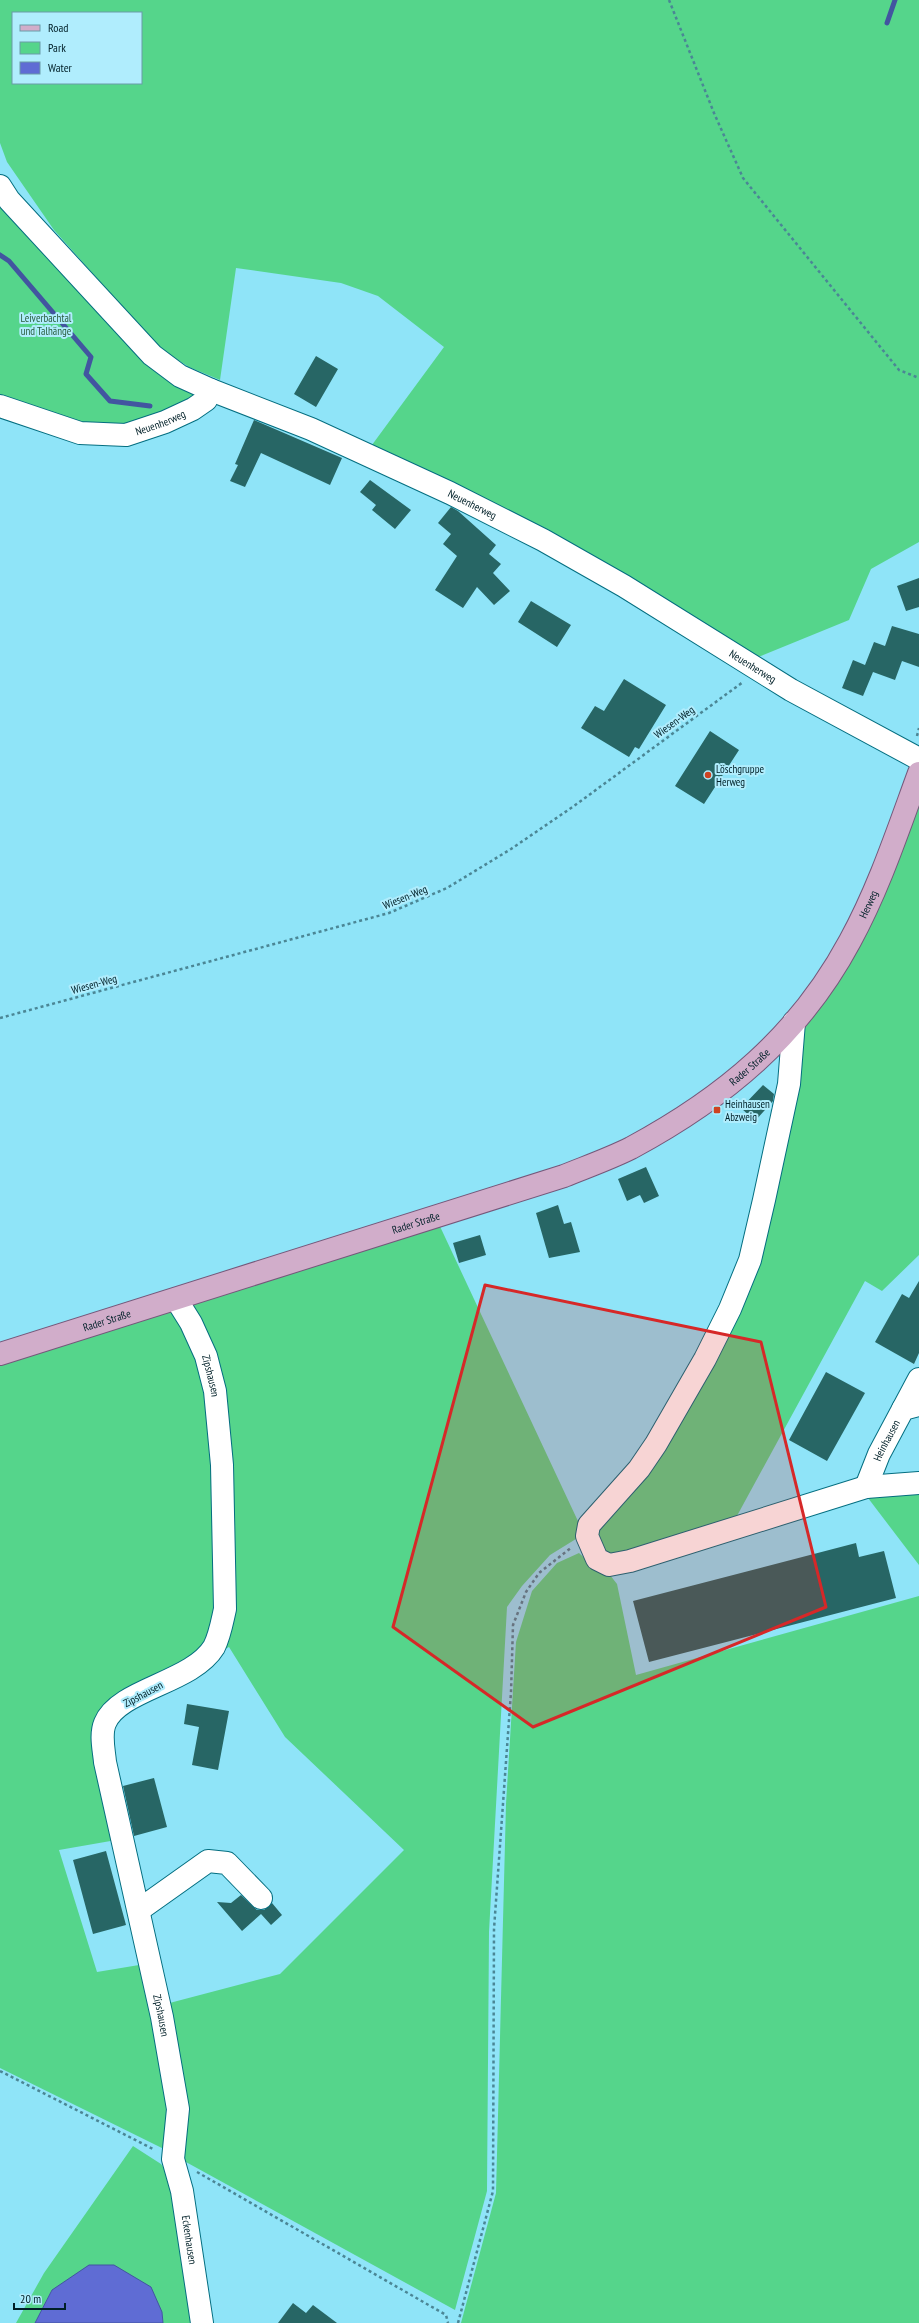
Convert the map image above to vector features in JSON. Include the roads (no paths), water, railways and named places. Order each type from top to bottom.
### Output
[{"type":"main road","name":"Herweg","points":[[794,1022],[824,984],[850,941],[888,859],[919,773]]},
{"type":"main road","name":"Rader Straße","points":[[0,1354],[564,1176],[629,1148],[702,1106],[731,1085],[772,1047],[794,1022]]},
{"type":"street","points":[[0,186],[9,200],[43,238],[152,355],[180,376],[211,390]]},
{"type":"street","name":"Neuenherweg","points":[[0,406],[80,433],[126,435],[165,422],[193,409],[206,400],[211,390],[311,428],[443,490],[543,540],[624,586],[758,668],[791,690],[919,760]]},
{"type":"street","points":[[794,1022],[789,1084],[764,1200],[747,1267],[730,1309],[671,1422],[639,1469],[589,1525],[587,1536],[597,1559],[609,1565],[630,1562],[866,1487],[919,1482]]},
{"type":"street","name":"Zipshausen","points":[[173,2159],[178,2109],[162,2017],[105,1762],[102,1738],[105,1723],[115,1709],[187,1672],[202,1660],[213,1647],[220,1632],[225,1609],[222,1465],[215,1391],[206,1356],[191,1323],[176,1299]]},
{"type":"street","name":"Heinhausen","points":[[866,1487],[882,1448],[911,1407],[919,1379]]},
{"type":"street","points":[[139,1910],[208,1861],[227,1863],[261,1898]]},
{"type":"street","name":"Eckenhausen","points":[[173,2159],[182,2191],[202,2323]]},
{"type":"water","points":[[89,2265],[114,2265],[151,2287],[162,2312],[163,2323],[35,2323],[52,2290]]},
{"type":"waterway","points":[[887,23],[895,0]]},
{"type":"waterway","points":[[0,255],[9,261],[91,357],[86,374],[110,401],[150,406]]},
{"type":"place","name":"Löschgruppe Herweg","points":[[708,775]]},
{"type":"place","name":"Heinhausen Abzweig","points":[[717,1110]]},
{"type":"park label","name":"Leiverbachtal und Talhänge","points":[[46,324]]}]
